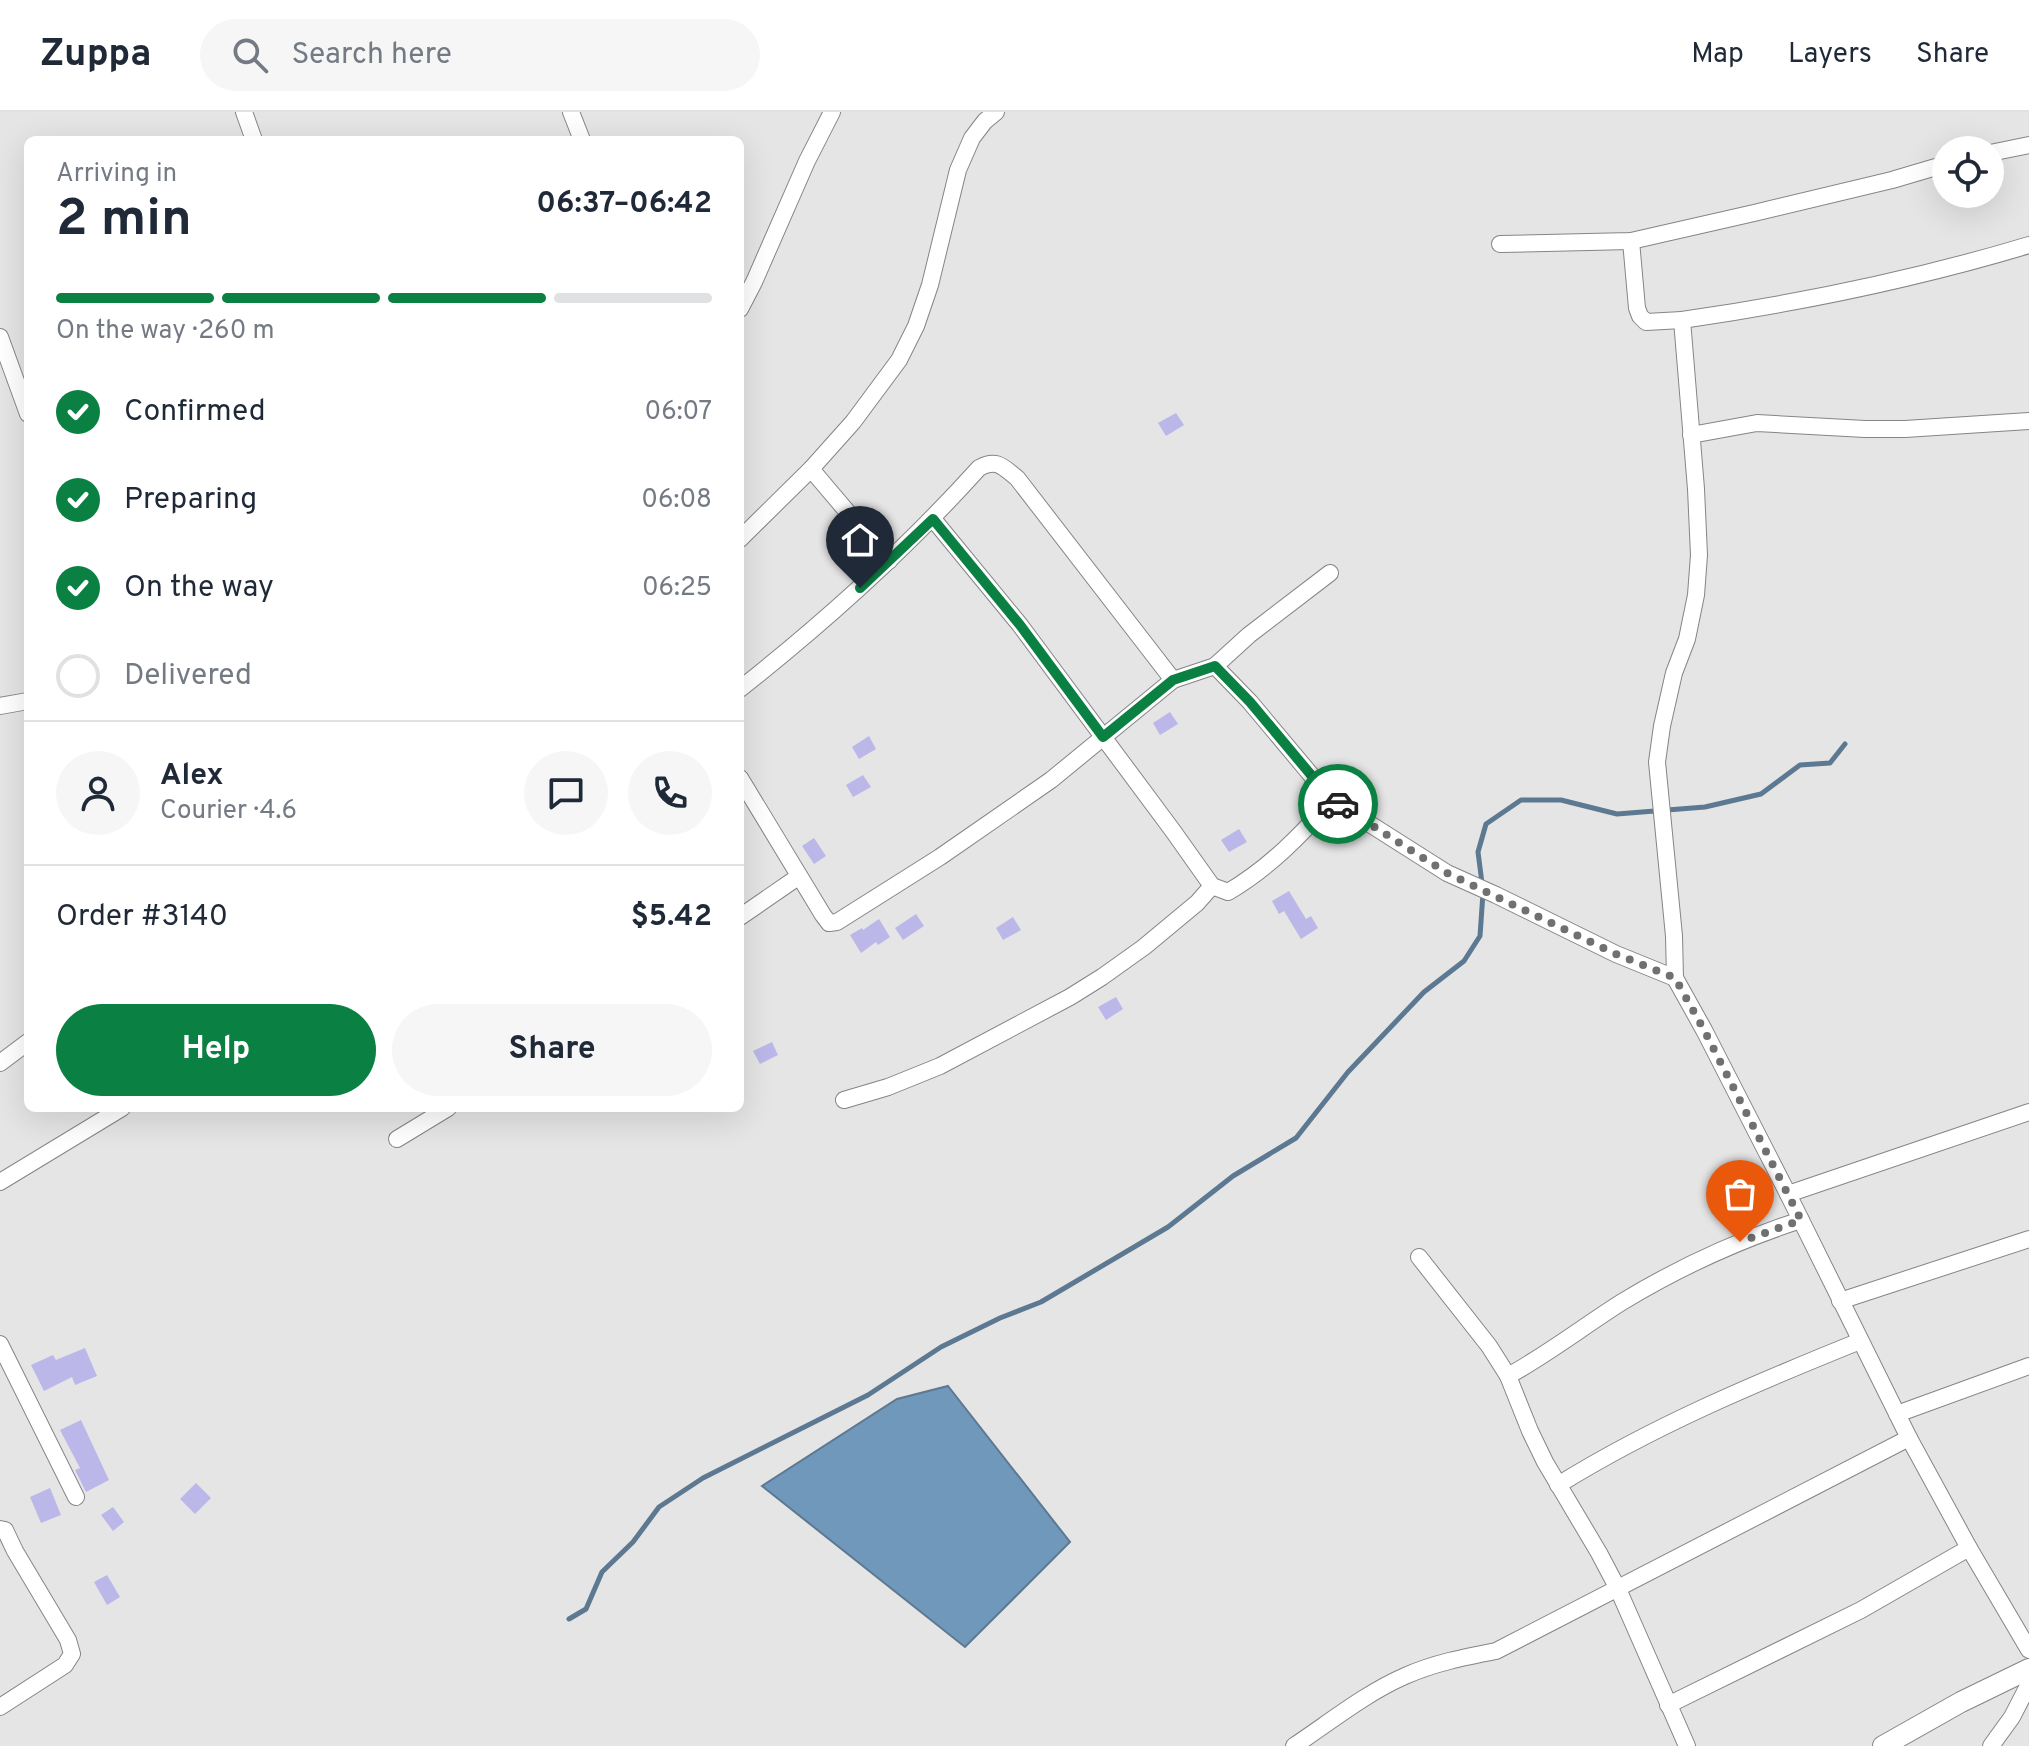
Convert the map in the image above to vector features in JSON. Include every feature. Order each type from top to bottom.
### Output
[{"type":"street","points":[[244,112],[253,136]]},
{"type":"street","points":[[571,112],[580,136]]},
{"type":"street","points":[[744,301],[832,112]]},
{"type":"street","points":[[744,535],[853,422],[899,360],[916,326],[930,285],[958,170],[972,138],[996,112]]},
{"type":"street","points":[[2004,150],[2029,145]]},
{"type":"street","points":[[1500,244],[1631,241],[1932,168]]},
{"type":"street","points":[[1631,241],[1637,308],[1646,322],[1682,320],[1834,294],[2029,245]]},
{"type":"street","points":[[1682,320],[1699,555],[1696,595],[1687,639],[1674,673],[1657,762],[1674,936],[1675,978],[1788,1194],[1909,1438],[2029,1650]]},
{"type":"street","points":[[0,337],[24,403]]},
{"type":"street","points":[[1691,435],[1757,423],[1905,429],[2029,421]]},
{"type":"street","points":[[744,686],[889,561],[933,519],[979,468],[988,463],[996,463],[1017,478],[1173,680]]},
{"type":"street","points":[[811,469],[889,561]]},
{"type":"street","points":[[933,519],[1020,625],[1212,886],[1228,892],[1251,877],[1299,837],[1332,800]]},
{"type":"street","points":[[744,785],[829,923],[837,922],[940,857],[1051,780],[1173,680],[1215,666],[1330,573]]},
{"type":"street","points":[[1215,666],[1250,702],[1332,800],[1447,873],[1616,954],[1675,978]]},
{"type":"street","points":[[0,706],[24,702]]},
{"type":"street","points":[[744,914],[798,877]]},
{"type":"street","points":[[844,1100],[888,1087],[940,1066],[1070,997],[1144,947],[1197,903],[1212,886]]},
{"type":"street","points":[[0,1063],[24,1045]]},
{"type":"street","points":[[0,1182],[115,1112]]},
{"type":"street","points":[[397,1139],[441,1112]]},
{"type":"street","points":[[1788,1194],[2029,1112]]},
{"type":"street","points":[[1508,1376],[1624,1301],[1663,1280],[1764,1232],[1801,1220]]},
{"type":"street","points":[[1840,1301],[2029,1239]]},
{"type":"street","points":[[1419,1257],[1489,1346],[1508,1376],[1530,1431],[1618,1589],[1687,1746]]},
{"type":"street","points":[[1558,1485],[1605,1456],[1688,1414],[1860,1341]]},
{"type":"street","points":[[0,1344],[76,1497]]},
{"type":"street","points":[[1897,1414],[2029,1366]]},
{"type":"street","points":[[1294,1746],[1403,1677],[1428,1667],[1496,1651],[1909,1438]]},
{"type":"street","points":[[0,1529],[5,1530],[68,1640],[72,1654],[65,1665],[0,1707]]},
{"type":"street","points":[[1668,1705],[1861,1610],[1969,1548]]},
{"type":"street","points":[[1883,1746],[1961,1702],[2029,1669]]},
{"type":"street","points":[[1991,1746],[2012,1717],[2029,1684]]},
{"type":"water","points":[[948,1386],[1070,1542],[965,1647],[762,1486],[897,1399]]},
{"type":"building","points":[[1176,413],[1184,425],[1166,436],[1158,423]]},
{"type":"building","points":[[1170,712],[1178,724],[1160,735],[1153,723]]},
{"type":"building","points":[[869,736],[876,749],[859,759],[852,747]]},
{"type":"building","points":[[863,775],[871,787],[853,797],[846,785]]},
{"type":"building","points":[[1239,829],[1247,842],[1229,852],[1221,840]]},
{"type":"building","points":[[814,838],[826,856],[814,864],[802,846]]},
{"type":"building","points":[[1289,891],[1306,919],[1311,916],[1318,928],[1301,939],[1284,911],[1279,914],[1272,901]]},
{"type":"building","points":[[916,914],[924,926],[903,940],[895,928]]},
{"type":"building","points":[[1013,917],[1021,930],[1003,940],[996,928]]},
{"type":"building","points":[[879,919],[890,937],[861,953],[850,935]]},
{"type":"building","points":[[1116,997],[1123,1009],[1106,1020],[1098,1007]]},
{"type":"building","points":[[772,1042],[778,1055],[760,1064],[753,1051]]},
{"type":"building","points":[[85,1348],[97,1376],[75,1385],[72,1377],[44,1391],[31,1365],[53,1355],[56,1360]]},
{"type":"building","points":[[81,1420],[109,1480],[86,1492],[75,1470],[80,1468],[60,1430]]},
{"type":"building","points":[[196,1483],[211,1498],[195,1514],[180,1499]]},
{"type":"building","points":[[50,1488],[61,1515],[41,1523],[30,1497]]},
{"type":"building","points":[[113,1507],[124,1522],[113,1531],[101,1515]]},
{"type":"building","points":[[107,1575],[120,1597],[107,1605],[94,1582]]},
{"type":"waterway","points":[[1482,883],[1478,852],[1486,824],[1521,800],[1561,800],[1617,814],[1705,807],[1761,794],[1800,765],[1830,763],[1845,744]]},
{"type":"waterway","points":[[569,1619],[586,1609],[602,1572],[633,1542],[659,1507],[703,1478],[868,1395],[941,1347],[1041,1302],[1168,1227],[1233,1176],[1296,1138],[1348,1072],[1424,992],[1464,961],[1480,936],[1483,893]]},
{"type":"way so far","points":[[1338,804],[1447,873],[1616,954],[1675,978],[1801,1220],[1740,1242]]},
{"type":"route","points":[[860,588],[933,519],[1020,625],[1103,737],[1173,680],[1215,666],[1338,804]]}]
